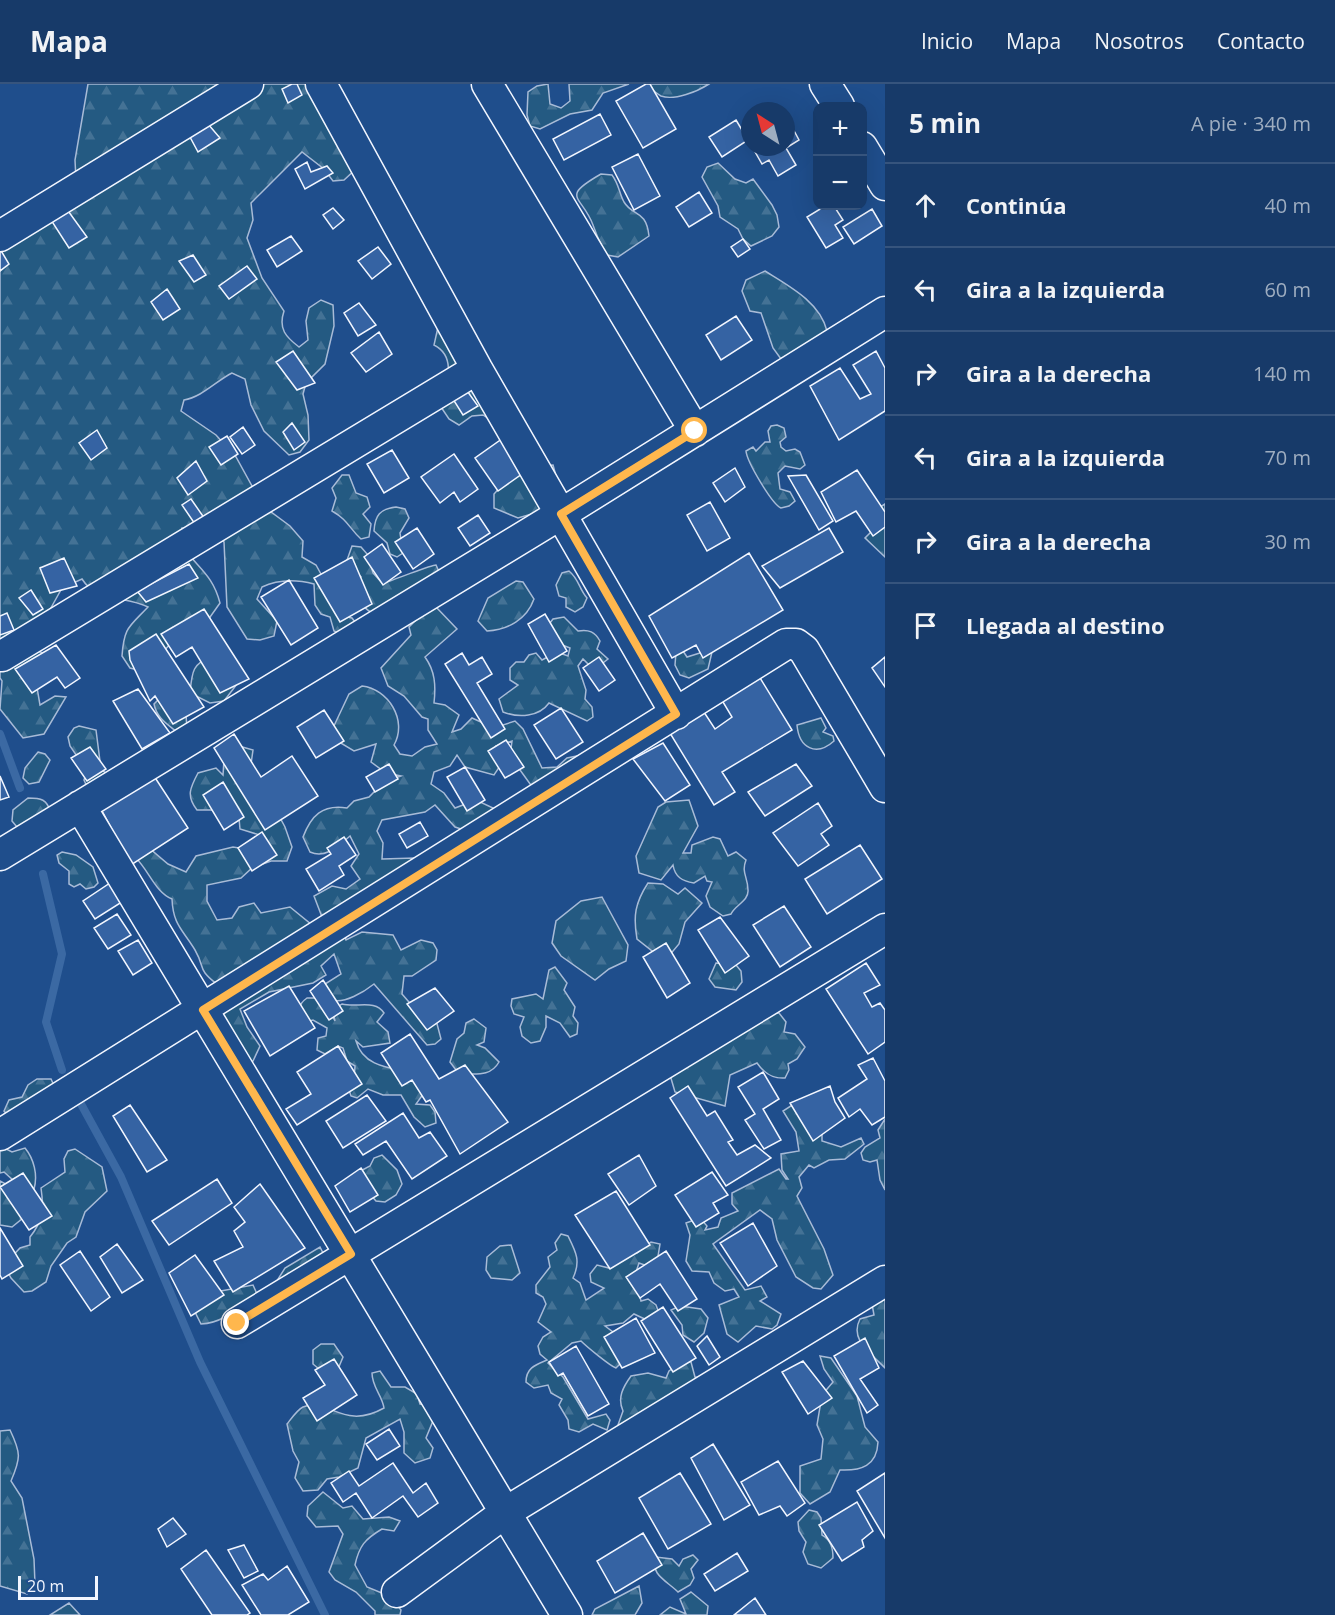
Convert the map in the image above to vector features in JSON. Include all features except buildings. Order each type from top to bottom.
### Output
[{"type":"street","points":[[0,236],[248,84]]},
{"type":"street","points":[[321,84],[477,369],[676,714]]},
{"type":"street","points":[[487,84],[695,431]]},
{"type":"street","points":[[825,84],[836,102]]},
{"type":"street","points":[[867,155],[885,185]]},
{"type":"street","points":[[0,855],[561,514],[885,312]]},
{"type":"street","points":[[2,656],[477,369]]},
{"type":"street","points":[[0,1135],[786,644],[796,644],[804,650],[885,787]]},
{"type":"street","points":[[80,806],[567,1615]]},
{"type":"street","points":[[237,1323],[885,929]]},
{"type":"street","points":[[397,1592],[506,1512],[885,1281]]},
{"type":"green space","points":[[88,84],[320,84],[358,167],[344,180],[333,181],[324,169],[302,152],[251,203],[253,220],[247,238],[262,278],[284,311],[283,328],[290,340],[299,347],[308,340],[306,321],[309,308],[321,300],[333,305],[334,326],[325,364],[306,383],[303,394],[308,415],[309,440],[300,452],[289,455],[264,431],[251,405],[245,379],[232,373],[203,392],[184,400],[181,411],[216,435],[236,457],[263,506],[290,526],[303,541],[302,557],[316,565],[344,616],[352,618],[358,626],[341,635],[334,631],[330,617],[321,614],[315,605],[314,584],[281,581],[262,587],[257,599],[277,621],[274,636],[260,640],[247,639],[227,607],[224,542],[209,532],[182,528],[180,542],[208,577],[220,603],[208,620],[170,644],[146,672],[130,668],[122,656],[126,633],[148,607],[95,592],[82,579],[62,588],[47,615],[38,651],[55,658],[35,676],[40,705],[55,696],[66,697],[44,734],[23,738],[0,709],[2,681],[0,678],[0,243],[76,180],[75,160]]},
{"type":"green space","points":[[548,84],[550,104],[561,108],[570,101],[569,84],[629,84],[603,93],[592,110],[570,114],[540,129],[530,126],[527,115],[528,92],[537,86]]},
{"type":"green space","points":[[645,84],[709,84],[693,92],[667,97],[661,96]]},
{"type":"green space","points":[[718,163],[735,179],[746,183],[753,179],[777,215],[779,227],[772,236],[751,246],[743,239],[738,229],[720,217],[718,206],[702,177],[707,167]]},
{"type":"green space","points":[[601,174],[612,175],[624,202],[645,221],[649,236],[618,257],[607,255],[577,197],[580,188]]},
{"type":"green space","points":[[765,271],[811,303],[827,331],[781,359],[773,348],[761,313],[750,311],[742,291],[746,280]]},
{"type":"green space","points":[[438,327],[492,421],[483,415],[472,416],[459,425],[449,419],[441,407],[448,364],[441,350],[434,345]]},
{"type":"green space","points":[[777,425],[784,428],[786,437],[780,442],[781,447],[786,451],[795,449],[800,452],[805,465],[800,469],[785,466],[778,473],[780,489],[790,492],[795,501],[781,508],[760,482],[746,451],[753,447],[756,451],[765,442],[770,442],[768,431],[771,426]]},
{"type":"green space","points":[[553,465],[556,476],[542,511],[518,518],[494,508],[494,494],[503,484],[533,466]]},
{"type":"green space","points":[[342,475],[349,475],[356,493],[367,497],[370,507],[363,514],[371,524],[369,537],[361,539],[345,521],[332,511],[336,498],[332,488]]},
{"type":"green space","points":[[885,504],[885,557],[865,538],[877,526],[877,509]]},
{"type":"green space","points":[[396,507],[405,509],[409,518],[400,533],[403,553],[397,557],[390,554],[387,543],[374,531],[379,514],[386,509]]},
{"type":"green space","points":[[352,546],[361,547],[368,555],[373,573],[383,584],[436,565],[440,574],[374,614],[363,605],[352,583],[361,577],[346,563]]},
{"type":"green space","points":[[569,571],[587,598],[583,607],[575,612],[566,607],[566,598],[559,596],[556,585],[562,573]]},
{"type":"green space","points":[[516,581],[523,582],[534,599],[531,606],[522,618],[509,626],[487,631],[478,621],[488,598]]},
{"type":"green space","points":[[436,607],[457,629],[425,657],[434,678],[434,703],[445,705],[459,715],[452,732],[461,729],[472,718],[494,728],[515,721],[523,729],[542,768],[557,767],[567,758],[577,756],[576,767],[533,788],[510,756],[512,741],[496,746],[502,763],[494,775],[465,767],[457,755],[450,766],[434,772],[431,784],[444,793],[455,808],[476,800],[493,808],[494,817],[464,830],[455,827],[435,805],[425,812],[382,820],[377,831],[383,843],[382,859],[415,858],[417,869],[322,917],[314,896],[332,886],[346,889],[360,879],[351,866],[359,854],[350,836],[327,853],[310,852],[303,837],[310,823],[324,810],[347,808],[354,801],[369,797],[384,782],[401,776],[386,773],[371,762],[376,744],[354,751],[334,739],[332,730],[349,694],[362,686],[380,693],[393,707],[399,726],[394,745],[400,754],[412,756],[425,747],[437,744],[428,730],[428,719],[422,717],[404,696],[388,686],[381,668],[411,635],[409,627],[423,613]]},
{"type":"green space","points":[[564,617],[578,631],[585,630],[596,635],[600,641],[597,649],[608,659],[594,670],[583,659],[578,666],[586,690],[585,699],[592,707],[593,717],[587,721],[549,703],[534,714],[516,715],[503,712],[499,699],[518,685],[510,680],[510,668],[516,662],[524,662],[529,655],[536,653],[542,660],[557,652],[568,656],[570,648],[552,641],[546,628],[553,619]]},
{"type":"green space","points":[[683,651],[687,657],[712,652],[708,669],[689,678],[680,675],[675,665],[676,652]]},
{"type":"green space","points":[[212,656],[237,684],[224,701],[210,703],[190,693],[194,670],[200,662]]},
{"type":"green space","points":[[162,696],[186,715],[187,729],[179,734],[163,721],[155,709],[154,704]]},
{"type":"green space","points":[[821,718],[826,728],[823,732],[833,736],[834,741],[821,748],[810,748],[801,739],[797,725]]},
{"type":"green space","points":[[79,726],[96,730],[101,769],[108,775],[88,789],[84,780],[87,771],[70,746],[68,737],[74,728]]},
{"type":"green space","points":[[239,746],[253,750],[251,764],[285,827],[292,847],[287,861],[271,861],[252,868],[241,878],[207,885],[207,901],[217,920],[232,918],[239,907],[254,903],[261,913],[290,907],[312,925],[218,985],[204,971],[195,950],[179,927],[174,915],[172,899],[161,892],[136,858],[149,848],[168,864],[186,872],[196,856],[233,847],[257,851],[263,836],[240,829],[239,818],[216,810],[197,810],[190,796],[198,773],[216,768],[223,775],[224,760]]},
{"type":"green space","points":[[38,752],[45,754],[50,760],[39,782],[29,784],[23,778],[25,768]]},
{"type":"green space","points":[[28,798],[43,800],[51,813],[30,828],[17,827],[12,821],[13,810]]},
{"type":"green space","points":[[689,800],[698,826],[683,853],[691,853],[692,845],[713,837],[720,839],[728,856],[736,852],[746,860],[744,872],[748,894],[731,914],[723,916],[710,907],[706,896],[712,882],[707,881],[705,876],[694,883],[686,881],[677,875],[673,865],[661,880],[639,873],[636,856],[658,807],[666,802]]},
{"type":"green space","points":[[62,852],[76,855],[93,867],[98,883],[86,889],[80,884],[74,887],[69,884],[69,871],[59,863],[57,855]]},
{"type":"green space","points":[[648,883],[663,884],[678,894],[685,888],[702,903],[685,922],[679,944],[668,957],[656,954],[637,939],[636,910]]},
{"type":"green space","points":[[602,897],[628,945],[626,961],[609,969],[595,980],[561,956],[552,943],[556,921],[581,901]]},
{"type":"green space","points":[[344,932],[346,940],[362,932],[393,935],[401,950],[421,940],[433,943],[437,950],[436,960],[412,976],[404,976],[402,994],[422,1017],[436,1020],[441,1039],[435,1044],[427,1045],[374,984],[348,999],[332,1000],[325,984],[341,974],[334,954],[321,966],[326,975],[313,983],[269,992],[240,1009],[247,1027],[260,1046],[253,1061],[244,1062],[217,1006]]},
{"type":"green space","points":[[716,963],[736,965],[741,971],[742,982],[736,990],[715,987],[709,979]]},
{"type":"green space","points":[[555,967],[567,983],[564,990],[575,1007],[573,1016],[578,1023],[577,1034],[570,1037],[560,1023],[546,1016],[546,1027],[540,1041],[531,1043],[522,1036],[520,1027],[524,1017],[514,1014],[511,1006],[512,999],[536,994],[543,999],[549,970]]},
{"type":"green space","points":[[307,998],[323,998],[335,1021],[333,1010],[342,1004],[371,1005],[380,1009],[384,1013],[377,1022],[388,1032],[390,1043],[363,1047],[356,1041],[360,1050],[371,1061],[379,1065],[414,1073],[424,1093],[416,1104],[430,1105],[435,1112],[436,1123],[425,1127],[414,1117],[401,1095],[383,1095],[368,1089],[357,1098],[351,1096],[348,1087],[354,1080],[355,1066],[347,1061],[343,1048],[338,1046],[325,1054],[317,1050],[318,1038],[326,1036],[327,1028],[313,1020],[303,1023],[299,1009],[301,1003]]},
{"type":"green space","points":[[770,1013],[779,1013],[786,1022],[784,1032],[795,1034],[805,1047],[797,1059],[788,1064],[789,1070],[785,1078],[769,1075],[757,1063],[730,1075],[725,1106],[675,1092],[668,1068]]},
{"type":"green space","points":[[474,1019],[486,1028],[484,1042],[477,1045],[485,1048],[499,1062],[486,1073],[459,1074],[450,1062],[457,1039],[464,1033],[466,1023]]},
{"type":"green space","points":[[37,1079],[51,1079],[56,1090],[12,1120],[4,1111],[9,1100],[22,1097],[28,1085]]},
{"type":"green space","points":[[800,1100],[822,1133],[822,1141],[841,1147],[861,1138],[864,1144],[845,1159],[829,1160],[814,1168],[809,1165],[799,1177],[802,1188],[797,1196],[824,1249],[833,1275],[821,1289],[813,1288],[796,1277],[777,1240],[772,1219],[760,1210],[713,1244],[745,1290],[761,1286],[767,1297],[760,1301],[781,1314],[777,1325],[772,1329],[756,1326],[738,1342],[727,1334],[719,1305],[739,1297],[734,1289],[725,1291],[714,1283],[709,1272],[692,1271],[686,1261],[690,1235],[686,1223],[700,1218],[707,1226],[705,1230],[718,1227],[721,1218],[738,1211],[732,1204],[732,1193],[779,1169],[788,1179],[782,1170],[781,1154],[799,1151],[796,1132],[783,1111]]},
{"type":"green space","points":[[885,1119],[885,1190],[880,1180],[877,1160],[870,1162],[863,1160],[861,1153],[865,1147],[880,1138],[878,1130]]},
{"type":"green space","points":[[0,1146],[12,1152],[25,1148],[34,1167],[36,1178],[34,1189],[13,1180],[4,1172],[0,1173]]},
{"type":"green space","points":[[75,1149],[102,1167],[107,1191],[85,1212],[76,1237],[67,1243],[51,1266],[46,1282],[32,1291],[24,1292],[11,1278],[4,1265],[20,1248],[30,1245],[30,1237],[42,1214],[41,1188],[65,1172],[64,1159],[68,1151]]},
{"type":"green space","points":[[382,1155],[397,1170],[402,1184],[396,1195],[385,1202],[376,1201],[353,1175],[370,1166],[374,1158]]},
{"type":"green space","points":[[0,1181],[11,1187],[23,1218],[12,1227],[0,1225]]},
{"type":"green space","points":[[561,1234],[568,1236],[575,1252],[577,1267],[573,1278],[580,1283],[586,1300],[604,1288],[591,1282],[590,1274],[597,1265],[609,1268],[613,1257],[628,1249],[637,1253],[651,1242],[660,1244],[657,1262],[650,1267],[639,1263],[635,1275],[641,1301],[648,1299],[656,1305],[659,1313],[651,1322],[634,1314],[623,1323],[605,1326],[613,1332],[621,1363],[616,1368],[581,1341],[572,1343],[548,1363],[563,1377],[588,1419],[606,1414],[610,1420],[607,1430],[593,1424],[579,1432],[569,1429],[568,1420],[559,1405],[562,1399],[551,1393],[548,1385],[534,1388],[526,1382],[529,1370],[547,1360],[540,1354],[538,1346],[543,1337],[551,1332],[538,1322],[546,1304],[543,1297],[536,1293],[536,1285],[550,1267],[548,1257],[557,1250],[555,1243]]},
{"type":"green space","points":[[511,1245],[520,1273],[512,1280],[491,1278],[486,1270],[487,1257],[500,1246]]},
{"type":"green space","points":[[320,1247],[324,1255],[275,1284],[285,1268]]},
{"type":"green space","points":[[253,1285],[257,1294],[237,1309],[217,1321],[201,1324],[196,1314],[196,1305],[210,1293]]},
{"type":"green space","points":[[885,1290],[885,1368],[863,1346],[859,1340],[857,1327],[860,1319],[874,1315],[872,1304]]},
{"type":"green space","points":[[680,1306],[701,1309],[708,1318],[704,1333],[694,1342],[683,1335],[682,1325],[671,1310]]},
{"type":"green space","points":[[321,1344],[334,1344],[343,1357],[338,1369],[325,1374],[313,1364],[313,1350]]},
{"type":"green space","points":[[820,1356],[831,1358],[857,1396],[865,1427],[878,1442],[875,1457],[871,1462],[861,1468],[840,1470],[830,1492],[810,1504],[800,1493],[800,1466],[821,1459],[823,1439],[817,1425],[822,1395],[833,1382],[824,1369]]},
{"type":"green space","points":[[684,1360],[691,1362],[695,1377],[700,1378],[614,1436],[623,1411],[622,1393],[631,1376],[648,1373],[666,1378],[669,1371]]},
{"type":"green space","points":[[380,1371],[391,1387],[405,1387],[417,1394],[420,1404],[428,1405],[435,1416],[426,1438],[433,1448],[430,1458],[415,1463],[404,1453],[404,1432],[400,1419],[366,1438],[358,1468],[339,1477],[327,1479],[318,1490],[303,1491],[295,1478],[299,1462],[293,1451],[287,1424],[301,1408],[312,1405],[358,1416],[384,1408],[372,1378],[372,1373]]},
{"type":"green space","points":[[10,1430],[18,1456],[17,1467],[11,1481],[22,1498],[34,1559],[35,1584],[27,1594],[0,1586],[0,1431]]},
{"type":"green space","points":[[323,1492],[343,1508],[352,1506],[363,1519],[389,1517],[400,1521],[394,1531],[382,1529],[371,1536],[361,1548],[355,1565],[367,1587],[389,1596],[401,1610],[400,1615],[375,1615],[375,1611],[356,1592],[335,1580],[329,1572],[343,1534],[338,1526],[316,1527],[307,1516],[308,1506]]},
{"type":"green space","points":[[809,1510],[817,1512],[821,1518],[822,1535],[828,1539],[832,1548],[833,1558],[821,1568],[808,1564],[803,1552],[806,1542],[799,1531],[798,1522]]},
{"type":"green space","points":[[693,1555],[698,1560],[691,1569],[694,1578],[690,1585],[678,1592],[657,1573],[654,1563],[656,1557],[672,1559],[679,1566],[683,1559]]},
{"type":"green space","points":[[639,1586],[642,1603],[635,1615],[592,1615],[595,1609]]},
{"type":"green space","points":[[691,1592],[708,1606],[707,1615],[660,1615],[670,1607],[686,1614],[680,1599]]},
{"type":"green space","points":[[69,1603],[80,1615],[50,1615]]},
{"type":"waterway","points":[[0,734],[20,788]]},
{"type":"waterway","points":[[43,874],[62,954],[46,1022],[62,1070]]},
{"type":"waterway","points":[[81,1104],[121,1177],[200,1362],[325,1615]]},
{"type":"route","points":[[237,1323],[351,1254],[203,1010],[676,714],[561,514],[695,431]]}]
